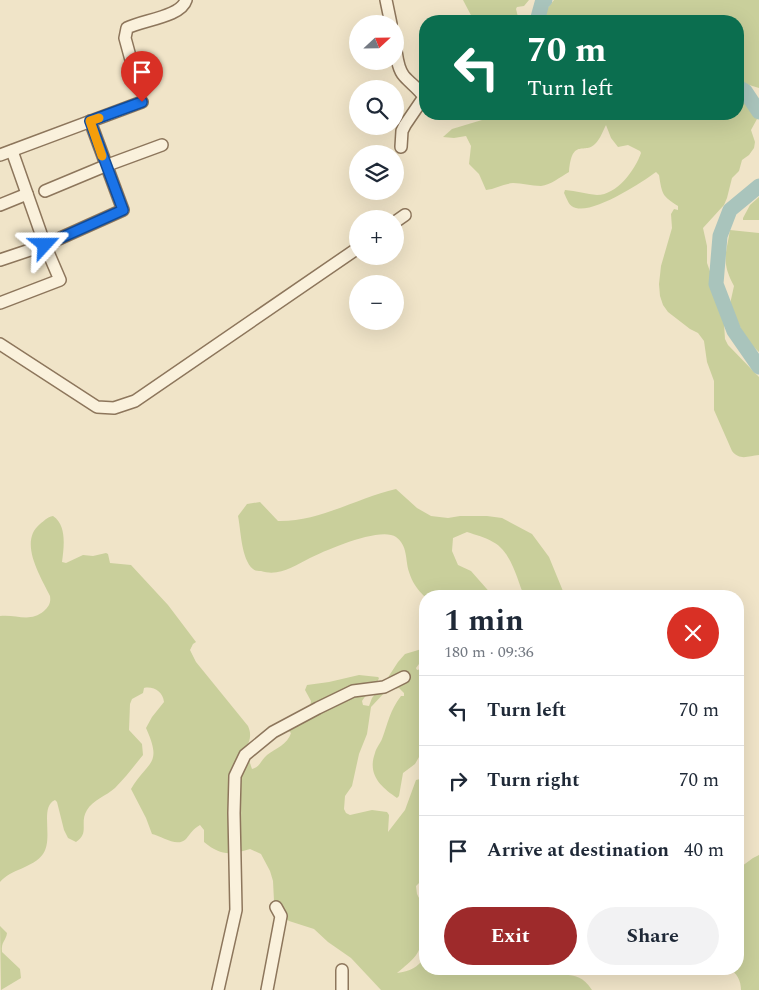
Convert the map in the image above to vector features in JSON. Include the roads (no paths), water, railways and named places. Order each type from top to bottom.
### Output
[{"type":"street","points":[[132,60],[126,38],[127,28],[179,11],[186,3],[186,0]]},
{"type":"street","points":[[386,0],[389,15]]},
{"type":"street","points":[[401,70],[419,92]]},
{"type":"street","points":[[0,155],[142,102]]},
{"type":"street","points":[[401,145],[402,131],[419,104]]},
{"type":"street","points":[[0,260],[45,245],[123,210],[90,121]]},
{"type":"street","points":[[45,191],[162,145]]},
{"type":"street","points":[[0,303],[60,280],[45,245],[12,151]]},
{"type":"street","points":[[0,205],[27,194]]},
{"type":"street","points":[[0,344],[97,407],[114,408],[134,401],[349,254]]},
{"type":"street","points":[[218,990],[236,910],[235,776],[245,755],[273,732],[318,708],[354,691],[384,686],[404,677]]},
{"type":"street","points":[[266,990],[281,916],[276,907]]},
{"type":"street","points":[[342,970],[342,990]]},
{"type":"waterway","points":[[539,15],[542,3],[545,0]]},
{"type":"waterway","points":[[744,90],[759,112]]},
{"type":"waterway","points":[[759,186],[730,210],[720,236],[716,284],[734,331],[759,367]]}]
